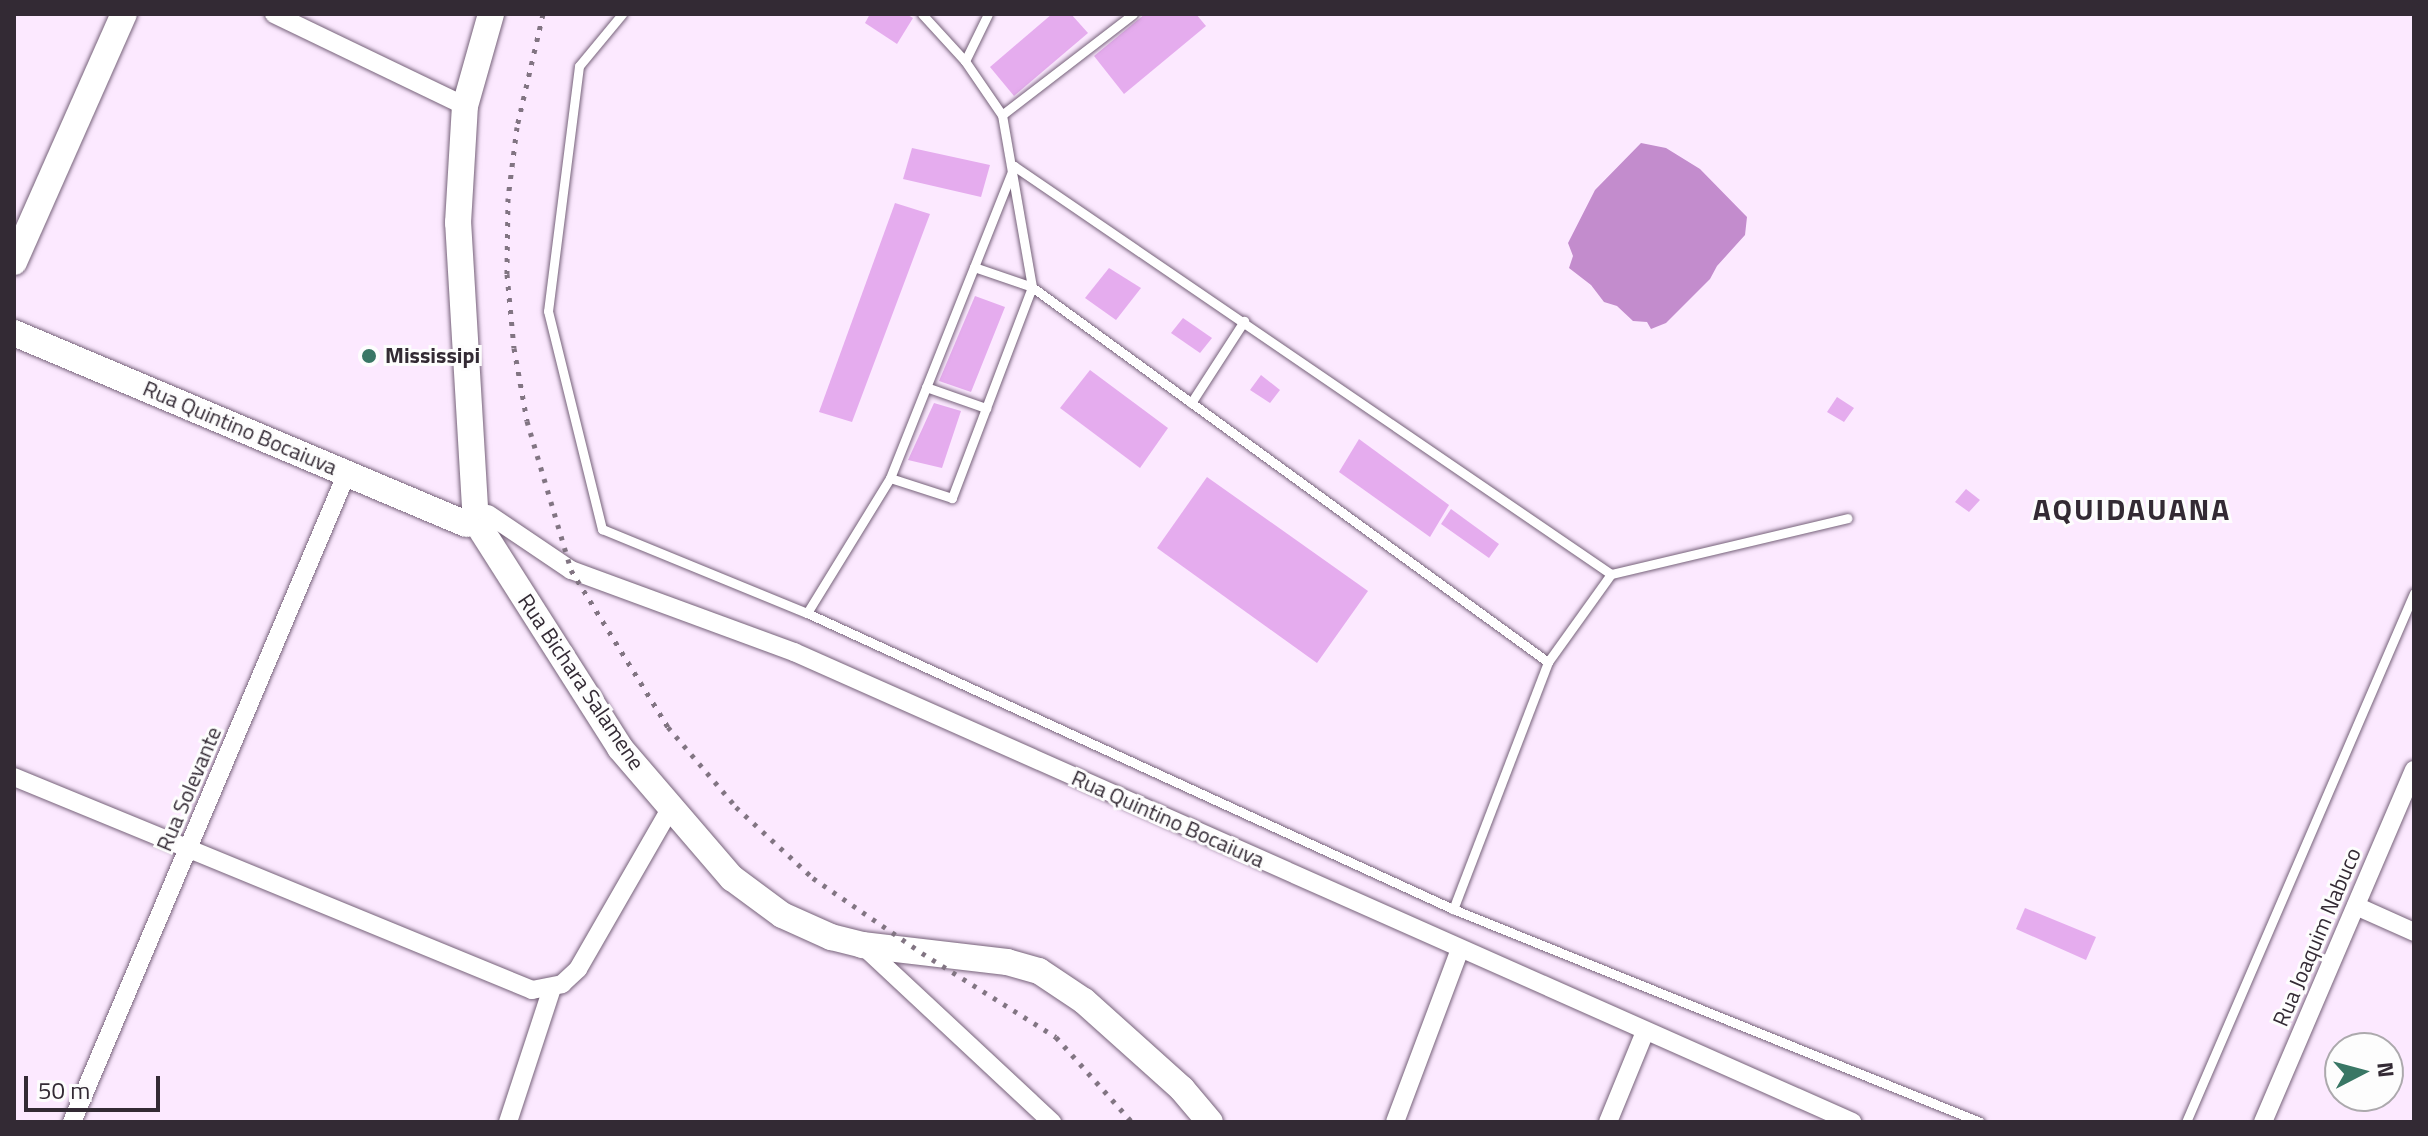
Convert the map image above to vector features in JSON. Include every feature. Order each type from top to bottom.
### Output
[{"type":"main road","points":[[14,262],[124,14]]},
{"type":"main road","name":"Rua Bichara Salamene","points":[[491,14],[465,106],[458,223],[478,519],[620,748],[732,878],[782,915],[831,937],[862,945],[1007,962],[1039,971],[1084,1001],[1182,1089],[1210,1122]]},
{"type":"main road","name":"Rua Quintino Bocaiuva","points":[[14,333],[347,473],[478,519]]},
{"type":"street","points":[[274,14],[465,106]]},
{"type":"street","name":"Rua Solevante","points":[[72,1122],[347,473]]},
{"type":"street","name":"Rua Quintino Bocaiuva","points":[[478,519],[571,570],[794,652],[1645,1032],[1812,1114],[1852,1122]]},
{"type":"street","name":"Rua Joaquim Nabuco","points":[[2263,1122],[2414,770]]},
{"type":"street","points":[[14,777],[515,986],[532,990],[552,988],[570,978],[584,960],[612,905],[671,807]]},
{"type":"street","points":[[2356,906],[2414,932]]},
{"type":"street","points":[[862,945],[1052,1122]]},
{"type":"street","points":[[1395,1122],[1460,949]]},
{"type":"street","points":[[508,1122],[552,988]]},
{"type":"street","points":[[1608,1122],[1645,1032]]},
{"type":"lane","points":[[622,14],[579,66],[548,311],[602,529],[807,613],[1453,909],[1980,1122]]},
{"type":"lane","points":[[890,478],[952,498],[1032,287],[1014,166],[1002,115],[965,61],[922,14]]},
{"type":"lane","points":[[965,61],[988,14]]},
{"type":"lane","points":[[1002,115],[1125,16]]},
{"type":"lane","points":[[807,613],[890,478],[1014,166]]},
{"type":"lane","points":[[1014,166],[1611,574]]},
{"type":"lane","points":[[974,267],[1032,287],[1548,662]]},
{"type":"lane","points":[[1191,403],[1244,321]]},
{"type":"lane","points":[[926,387],[986,408]]},
{"type":"lane","points":[[1453,909],[1548,662],[1611,574],[1847,518]]},
{"type":"lane","points":[[2186,1122],[2414,593]]},
{"type":"shaded area","points":[[1641,143],[1666,148],[1700,169],[1747,217],[1745,235],[1717,266],[1710,279],[1666,323],[1651,329],[1647,322],[1633,321],[1617,306],[1604,302],[1591,285],[1569,268],[1573,256],[1568,243],[1595,190]]},
{"type":"building","points":[[870,14],[906,14],[913,18],[897,44],[865,23]]},
{"type":"building","points":[[1052,14],[1071,14],[1088,33],[1014,96],[990,67]]},
{"type":"building","points":[[1145,14],[1196,14],[1206,26],[1124,94],[1094,56]]},
{"type":"building","points":[[912,148],[990,165],[981,197],[903,179]]},
{"type":"building","points":[[895,203],[930,214],[852,422],[819,412]]},
{"type":"building","points":[[1109,268],[1141,288],[1116,320],[1085,298]]},
{"type":"building","points":[[975,296],[1005,307],[971,392],[939,381]]},
{"type":"building","points":[[1183,318],[1212,338],[1200,353],[1171,333]]},
{"type":"building","points":[[1090,370],[1168,428],[1140,468],[1060,408]]},
{"type":"building","points":[[1261,375],[1280,390],[1270,403],[1250,390]]},
{"type":"building","points":[[1837,397],[1854,408],[1844,422],[1827,412]]},
{"type":"building","points":[[934,403],[961,411],[942,468],[908,460]]},
{"type":"building","points":[[1359,439],[1449,505],[1430,537],[1339,472]]},
{"type":"building","points":[[1207,477],[1368,591],[1317,663],[1157,548]]},
{"type":"building","points":[[1966,489],[1980,500],[1969,512],[1955,502]]},
{"type":"building","points":[[1451,509],[1499,544],[1489,558],[1441,524]]},
{"type":"building","points":[[2025,908],[2096,937],[2086,960],[2016,929]]},
{"type":"railway","points":[[543,14],[517,127],[508,198],[507,274],[514,348],[527,421],[571,570],[668,727],[736,807],[813,878],[922,953],[1056,1037],[1132,1122]]},
{"type":"place","name":"Mississipi","points":[[369,356]]},
{"type":"district","name":"AQUIDAUANA","points":[[2132,509]]}]
